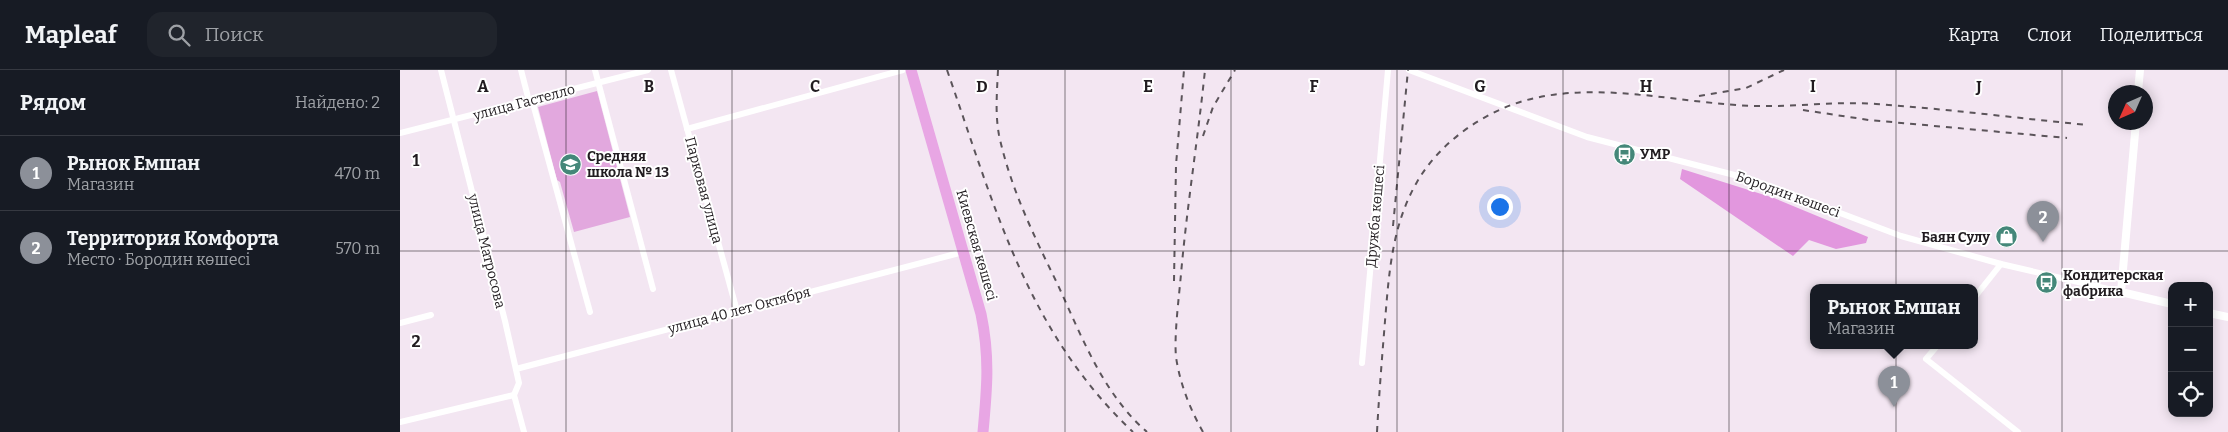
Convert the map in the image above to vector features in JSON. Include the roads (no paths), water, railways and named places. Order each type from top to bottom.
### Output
[{"type":"highway","name":"Киевская көшесі","points":[[911,70],[987,341],[988,370],[984,432]]},
{"type":"street","name":"улица Матросова","points":[[440,70],[516,369],[519,383],[514,395],[524,432]]},
{"type":"street","points":[[521,70],[590,312]]},
{"type":"street","points":[[595,70],[653,288]]},
{"type":"street","name":"улица Гастелло","points":[[400,134],[648,70]]},
{"type":"street","name":"Парковая улица","points":[[672,70],[736,311]]},
{"type":"street","points":[[687,128],[903,70]]},
{"type":"street","name":"Дружба көшесі","points":[[1362,363],[1388,70]]},
{"type":"street","name":"Бородин көшесі","points":[[1409,70],[1587,137],[1750,179],[1901,236],[2001,264],[2168,303]]},
{"type":"street","points":[[2139,85],[2140,70]]},
{"type":"street","points":[[2121,292],[2135,130]]},
{"type":"street","name":"улица 40 лет Октября","points":[[516,369],[963,252]]},
{"type":"street","points":[[1978,293],[2001,264]]},
{"type":"street","points":[[2213,314],[2228,317]]},
{"type":"street","points":[[400,323],[431,315]]},
{"type":"street","points":[[1934,349],[1926,359],[2018,432]]},
{"type":"street","points":[[400,422],[514,395]]},
{"type":"railway","points":[[947,70],[998,217],[1040,308],[1065,352],[1096,393],[1133,432]]},
{"type":"railway","points":[[998,70],[997,111],[999,135],[1009,173],[1031,229],[1094,363],[1131,417],[1147,432]]},
{"type":"railway","points":[[1174,281],[1176,165],[1184,70]]},
{"type":"railway","points":[[1203,432],[1183,387],[1176,357],[1176,348],[1183,248],[1205,70]]},
{"type":"railway","points":[[1203,136],[1213,107],[1235,70]]},
{"type":"railway","points":[[1393,226],[1408,70]]},
{"type":"railway","points":[[1699,96],[1746,88],[1784,70]]},
{"type":"railway","points":[[1377,432],[1388,285],[1393,250],[1402,215],[1417,182],[1439,153],[1468,128],[1501,109],[1535,98],[1590,92],[1646,95],[1756,106],[1876,104],[2087,125]]},
{"type":"railway","points":[[1803,110],[1869,120],[2067,138]]},
{"type":"place","name":"УМР","points":[[1624,154]]},
{"type":"place","name":"Средняя школа № 13","points":[[571,164]]},
{"type":"place","name":"Баян Сулу","points":[[2006,237]]},
{"type":"place","name":"Территория Комфорта","points":[[2043,242]]},
{"type":"place","name":"Кондитерская фабрика","points":[[2047,283]]},
{"type":"place","name":"Рынок Емшан","points":[[1894,407]]}]
